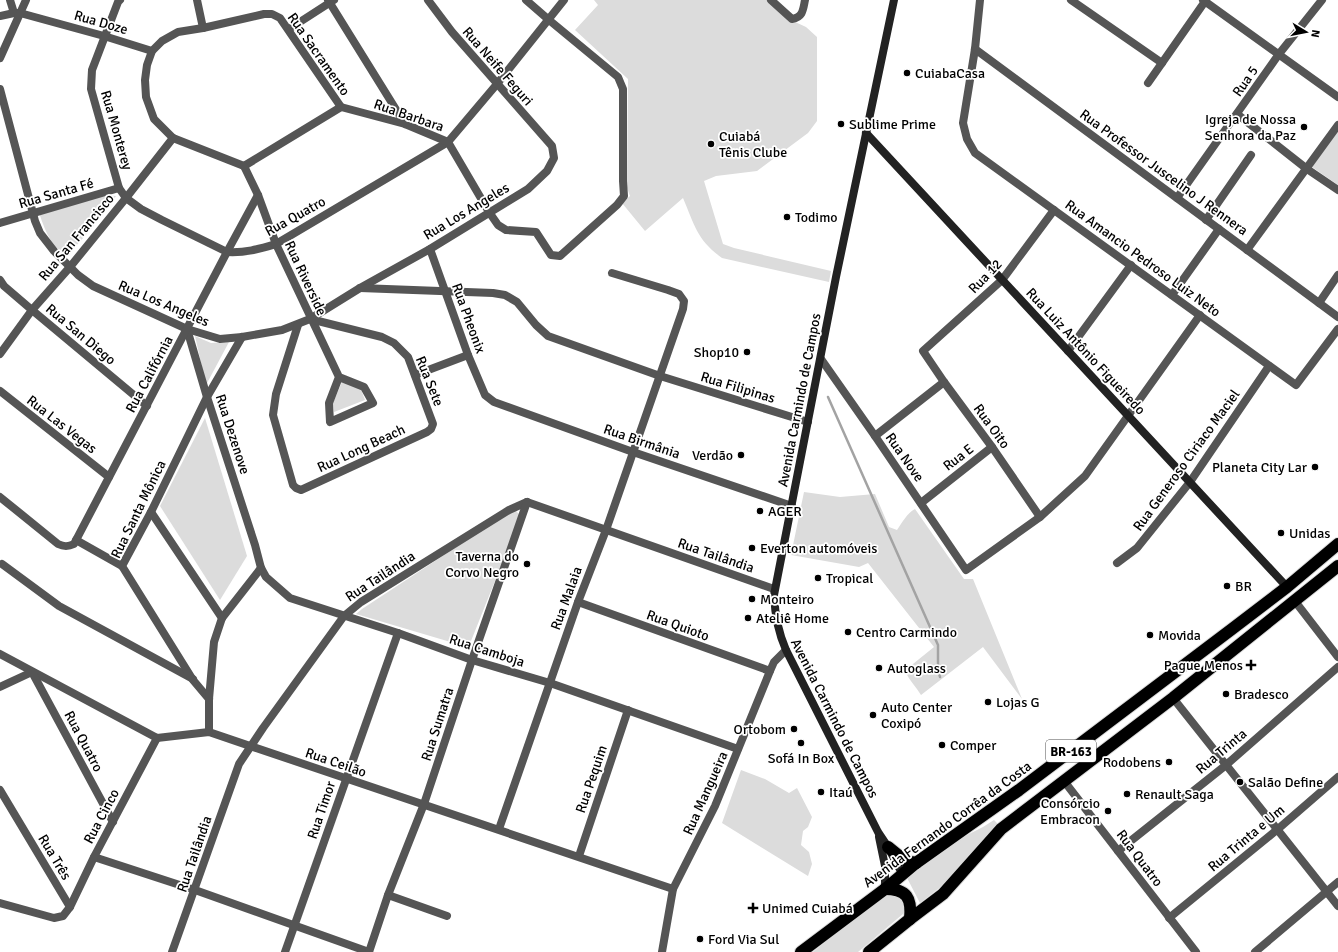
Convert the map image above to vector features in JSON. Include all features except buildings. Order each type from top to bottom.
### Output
[{"type":"highway","name":"Avenida Fernando Corrêa da Costa","points":[[801,952],[903,875],[916,863],[1019,790],[1287,587],[1338,544]]},
{"type":"highway","name":"BR-163","points":[[869,952],[944,894],[1001,830],[1173,698],[1338,566]]},
{"type":"highway","points":[[888,847],[904,860],[916,863]]},
{"type":"highway","points":[[903,875],[911,908],[910,919]]},
{"type":"highway","points":[[885,888],[903,891],[909,898]]},
{"type":"main road","name":"Avenida Carmindo de Campos","points":[[894,0],[836,277],[792,506],[774,589],[775,616],[780,636],[786,650],[878,832],[903,875]]},
{"type":"main road","name":"Rua Luiz Antônio Figueiredo","points":[[866,133],[1287,587]]},
{"type":"main road","points":[[878,832],[885,866],[885,888]]},
{"type":"street","points":[[10,0],[17,13]]},
{"type":"street","points":[[0,58],[17,13],[26,0]]},
{"type":"street","name":"Rua Monterey","points":[[120,0],[104,36],[92,70],[91,89],[119,188],[126,198]]},
{"type":"street","points":[[197,0],[203,28]]},
{"type":"street","name":"Rua Neife Feguri","points":[[428,0],[452,32],[552,146]]},
{"type":"street","points":[[526,0],[549,20]]},
{"type":"street","points":[[448,142],[497,84],[564,0]]},
{"type":"street","points":[[771,0],[792,19],[798,18],[803,13],[805,0]]},
{"type":"street","points":[[975,49],[980,0]]},
{"type":"street","points":[[1071,0],[1162,63]]},
{"type":"street","points":[[1148,82],[1205,0],[1338,97]]},
{"type":"street","name":"Rua 5","points":[[1177,198],[1279,54],[1322,0]]},
{"type":"street","points":[[289,29],[331,1],[405,124]]},
{"type":"street","points":[[0,16],[17,13]]},
{"type":"street","name":"Rua Doze","points":[[17,13],[104,36],[152,51]]},
{"type":"street","name":"Rua Sacramento","points":[[152,51],[162,41],[178,32],[203,28],[264,14],[272,14],[280,18],[289,29],[341,107],[244,166]]},
{"type":"street","name":"Rua Barbara","points":[[341,107],[405,124],[448,142],[498,225],[506,230],[536,232],[551,255],[560,256],[617,205],[624,196],[623,89],[618,77],[549,20]]},
{"type":"street","name":"Rua Amancio Pedroso Luiz Neto","points":[[975,49],[963,123],[967,139],[976,153],[1296,385],[1338,329]]},
{"type":"street","name":"Rua Professor Juscelino J Rennera","points":[[975,49],[1338,317]]},
{"type":"street","points":[[152,51],[147,65],[145,80],[146,97],[154,119],[173,138],[244,166]]},
{"type":"street","name":"Rua Los Angeles","points":[[0,89],[32,213],[40,233],[54,251],[70,267],[93,286],[187,330],[220,339],[282,330],[310,319],[360,288],[430,249],[528,189],[547,171],[554,158],[552,146]]},
{"type":"street","points":[[1237,114],[1338,190]]},
{"type":"street","points":[[1247,250],[1338,125]]},
{"type":"street","name":"Rua San Francisco","points":[[0,354],[32,310],[70,267],[173,138]]},
{"type":"street","name":"Rua Quatro","points":[[126,198],[162,220],[227,252],[248,252],[276,244],[448,142]]},
{"type":"street","points":[[1206,220],[1251,155]]},
{"type":"street","name":"Rua Riverside","points":[[244,166],[258,195],[276,244],[310,319],[339,377]]},
{"type":"street","name":"Rua Santa Fé","points":[[0,223],[119,188]]},
{"type":"street","name":"Rua Califórnia","points":[[76,540],[258,195]]},
{"type":"street","name":"Rua 12","points":[[923,351],[1002,280],[1054,210]]},
{"type":"street","points":[[1172,295],[1219,229]]},
{"type":"street","name":"Rua Pheonix","points":[[430,249],[468,355],[486,395]]},
{"type":"street","points":[[1068,351],[1131,265]]},
{"type":"street","name":"Rua Malaia","points":[[499,829],[578,602],[606,530],[683,309],[684,301],[679,294],[612,273]]},
{"type":"street","points":[[1319,303],[1338,275]]},
{"type":"street","name":"Rua San Diego","points":[[0,280],[4,286],[147,406]]},
{"type":"street","name":"Rua Filipinas","points":[[360,288],[445,292],[493,292],[505,295],[517,302],[536,325],[548,336],[660,376],[808,422]]},
{"type":"street","points":[[1040,517],[1085,476],[1200,315]]},
{"type":"street","name":"Rua Sete","points":[[310,319],[382,338],[394,343],[408,357],[433,424]]},
{"type":"street","name":"Rua Long Beach","points":[[298,325],[276,394],[273,415],[293,484],[296,488],[301,490],[406,442],[427,432],[431,429],[433,424]]},
{"type":"street","name":"Rua Dezenove","points":[[187,330],[255,545]]},
{"type":"street","name":"Rua Santa Mônica","points":[[208,699],[193,680],[122,566],[151,512],[207,397],[242,337]]},
{"type":"street","name":"Rua Oito","points":[[923,351],[1040,517]]},
{"type":"street","points":[[415,375],[468,355]]},
{"type":"street","name":"Rua Nove","points":[[821,359],[966,570],[1040,517]]},
{"type":"street","name":"Rua Generoso Ciriaco Maciel","points":[[1117,563],[1137,548],[1190,482],[1269,366]]},
{"type":"street","points":[[339,377],[364,387],[373,403],[330,422],[329,403],[339,377]]},
{"type":"street","points":[[875,436],[944,382]]},
{"type":"street","name":"Rua Las Vegas","points":[[0,391],[109,477]]},
{"type":"street","name":"Rua Birmânia","points":[[486,395],[494,402],[633,452],[792,506]]},
{"type":"street","name":"Rua E","points":[[921,503],[992,447]]},
{"type":"street","points":[[0,497],[52,540],[63,546],[69,546],[76,540],[122,566]]},
{"type":"street","name":"Rua Tailândia","points":[[172,952],[239,764],[344,616],[361,602],[502,514],[527,502],[774,589]]},
{"type":"street","name":"Rua Sumatra","points":[[369,952],[388,895],[424,804],[527,502]]},
{"type":"street","points":[[151,512],[222,618]]},
{"type":"street","name":"Rua Camboja","points":[[255,545],[261,568],[266,577],[290,598],[398,633],[472,660],[550,683],[738,749]]},
{"type":"street","points":[[2,564],[59,606],[193,680]]},
{"type":"street","points":[[209,732],[208,699],[214,642],[222,618],[261,568]]},
{"type":"street","points":[[1294,600],[1338,657]]},
{"type":"street","name":"Rua Quioto","points":[[578,602],[770,672]]},
{"type":"street","name":"Rua Timor","points":[[285,952],[345,779],[398,633]]},
{"type":"street","name":"Rua Mangueira","points":[[662,952],[673,889],[715,806],[774,662],[786,650]]},
{"type":"street","points":[[0,654],[157,738]]},
{"type":"street","name":"Rua Trinta","points":[[1118,851],[1226,765],[1338,667]]},
{"type":"street","points":[[0,687],[32,672]]},
{"type":"street","name":"Rua Quatro","points":[[32,672],[113,822]]},
{"type":"street","points":[[1173,698],[1338,906]]},
{"type":"street","name":"Rua Pequim","points":[[579,856],[628,710]]},
{"type":"street","name":"Rua Ceilão","points":[[157,738],[209,732],[673,889]]},
{"type":"street","name":"Rua Cinco","points":[[70,907],[94,857],[157,738]]},
{"type":"street","name":"Rua Trinta e Um","points":[[1169,918],[1278,829],[1338,777]]},
{"type":"street","name":"Rua Quatro","points":[[1064,781],[1196,952]]},
{"type":"street","name":"Rua Três","points":[[0,790],[70,907]]},
{"type":"street","points":[[94,857],[195,890],[369,952]]},
{"type":"street","points":[[1255,952],[1338,882]]},
{"type":"street","points":[[388,895],[447,916]]},
{"type":"street","points":[[0,903],[54,918],[63,916],[70,907]]},
{"type":"shaded area","name":"Cuiabá Tênis Clube","points":[[594,0],[768,0],[793,21],[806,27],[817,37],[817,121],[808,133],[757,171],[716,176],[704,181],[723,244],[734,248],[831,271],[829,282],[722,258],[707,245],[698,232],[683,198],[645,231],[622,203],[630,196],[627,188],[628,79],[575,30],[598,5]]},
{"type":"shaded area","points":[[1338,129],[1338,185],[1312,167]]},
{"type":"shaded area","points":[[103,195],[116,196],[92,228],[66,257],[49,237],[39,213]]},
{"type":"shaded area","points":[[195,336],[211,343],[229,342],[206,385]]},
{"type":"shaded area","points":[[342,382],[360,387],[365,400],[334,412],[333,403]]},
{"type":"shaded area","points":[[205,418],[247,556],[220,600],[160,506]]},
{"type":"shaded area","points":[[804,492],[840,497],[875,494],[889,527],[897,530],[907,516],[915,509],[964,579],[973,579],[1022,699],[983,647],[921,695],[906,673],[908,668],[934,647],[868,563],[859,567],[791,555]]},
{"type":"shaded area","points":[[514,509],[521,516],[471,641],[464,646],[356,614],[362,609]]},
{"type":"shaded area","points":[[741,770],[765,779],[789,793],[797,788],[812,817],[808,827],[803,831],[801,845],[809,852],[812,864],[808,876],[722,823]]},
{"type":"shaded area","points":[[994,820],[999,825],[948,881],[920,903],[905,874],[951,843]]},
{"type":"shaded area","points":[[886,892],[898,892],[906,909],[903,914],[858,952],[813,952]]},
{"type":"waterway","points":[[828,397],[938,645],[938,670],[940,677]]},
{"type":"place","name":"CuiabaCasa","points":[[907,73]]},
{"type":"place","name":"Sublime Prime","points":[[841,124]]},
{"type":"place","name":"Igreja de Nossa Senhora da Paz","points":[[1304,127]]},
{"type":"place","name":"Cuiabá Tênis Clube","points":[[711,144]]},
{"type":"place","name":"Todimo","points":[[787,217]]},
{"type":"place","name":"Shop10","points":[[747,352]]},
{"type":"place","name":"Verdão","points":[[741,455]]},
{"type":"place","name":"Planeta City Lar","points":[[1315,467]]},
{"type":"place","name":"AGER","points":[[760,511]]},
{"type":"place","name":"Unidas","points":[[1281,533]]},
{"type":"place","name":"Everton automóveis","points":[[752,548]]},
{"type":"place","name":"Taverna do Corvo Negro","points":[[527,564]]},
{"type":"place","name":"Tropical","points":[[818,578]]},
{"type":"place","name":"BR","points":[[1227,586]]},
{"type":"place","name":"Monteiro","points":[[752,599]]},
{"type":"place","name":"Ateliê Home","points":[[748,618]]},
{"type":"place","name":"Centro Carmindo","points":[[848,632]]},
{"type":"place","name":"Movida","points":[[1150,635]]},
{"type":"place","name":"Pague Menos","points":[[1251,665]]},
{"type":"place","name":"Autoglass","points":[[879,668]]},
{"type":"place","name":"Bradesco","points":[[1226,694]]},
{"type":"place","name":"Lojas G","points":[[988,702]]},
{"type":"place","name":"Auto Center Coxipó","points":[[873,715]]},
{"type":"place","name":"Ortobom","points":[[794,729]]},
{"type":"place","name":"Sofá In Box","points":[[801,743]]},
{"type":"place","name":"Comper","points":[[942,745]]},
{"type":"place","name":"Rodobens","points":[[1169,762]]},
{"type":"place","name":"Salão Define","points":[[1240,782]]},
{"type":"place","name":"Itaú","points":[[821,792]]},
{"type":"place","name":"Renault Saga","points":[[1127,794]]},
{"type":"place","name":"Consórcio Embracon","points":[[1108,811]]},
{"type":"place","name":"Unimed Cuiabá","points":[[753,908]]},
{"type":"place","name":"Ford Via Sul","points":[[700,939]]}]
